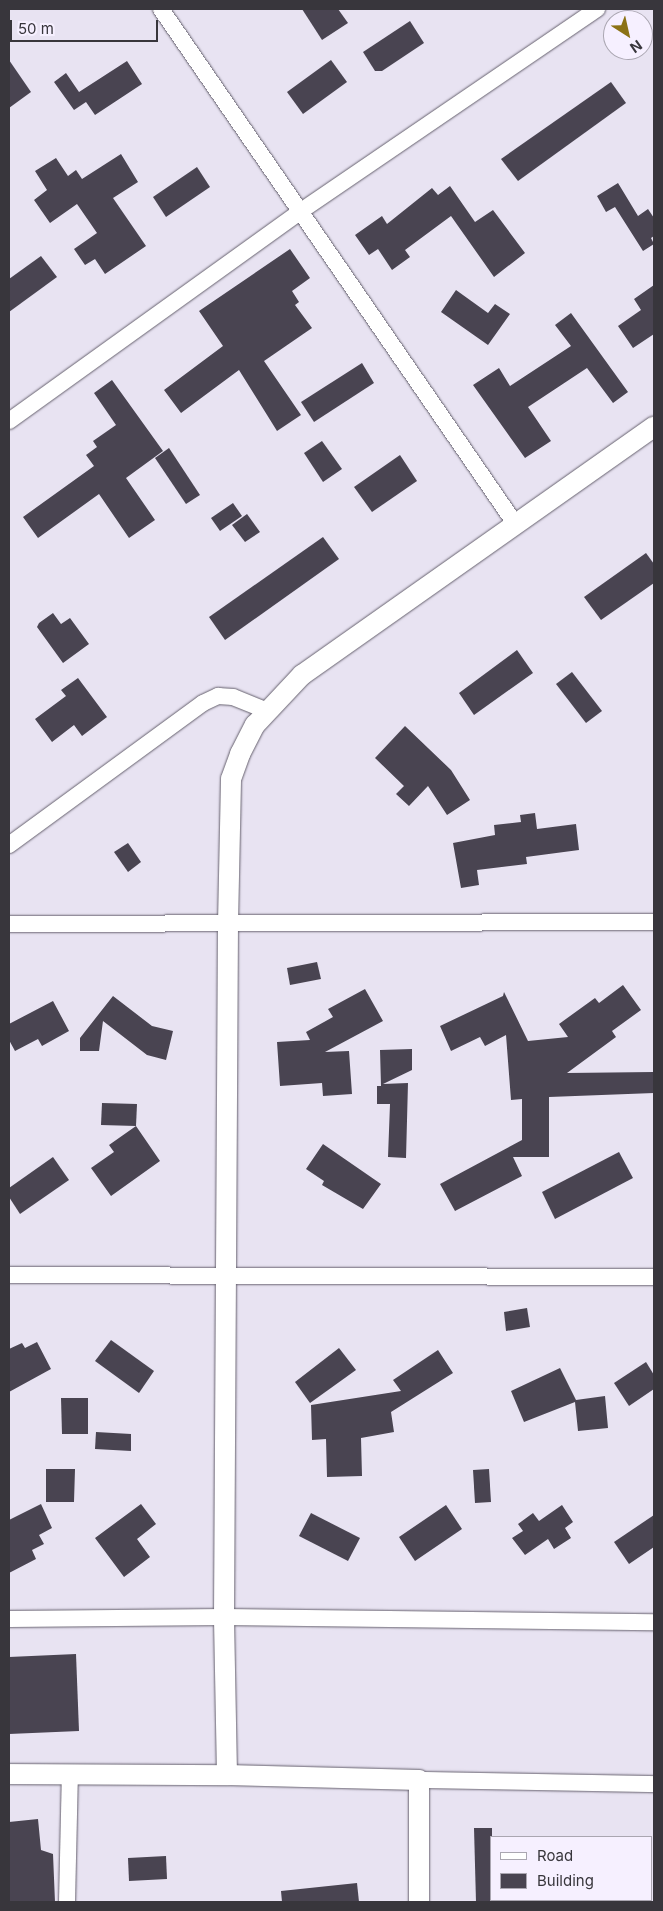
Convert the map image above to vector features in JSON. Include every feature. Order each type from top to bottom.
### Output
[{"type":"street","points":[[161,9],[298,213],[516,525]]},
{"type":"street","points":[[9,421],[298,213],[597,9]]},
{"type":"street","points":[[227,1775],[224,1618],[228,924],[231,779],[240,754],[267,711],[302,675],[654,427]]},
{"type":"street","points":[[9,844],[203,703],[218,696],[233,697],[267,711]]},
{"type":"street","points":[[9,924],[654,922]]},
{"type":"street","points":[[9,1275],[654,1277]]},
{"type":"street","points":[[9,1619],[224,1618],[654,1622]]},
{"type":"street","points":[[9,1774],[227,1775],[654,1784]]},
{"type":"street","points":[[68,1902],[70,1774]]},
{"type":"street","points":[[419,1902],[420,1780]]},
{"type":"building","points":[[302,9],[338,9],[348,23],[322,40]]},
{"type":"building","points":[[410,21],[424,43],[382,71],[375,71],[363,52]]},
{"type":"building","points":[[9,60],[31,92],[9,108]]},
{"type":"building","points":[[331,60],[347,82],[303,114],[287,92]]},
{"type":"building","points":[[127,61],[142,84],[95,115],[86,102],[74,110],[54,82],[66,73],[79,92]]},
{"type":"building","points":[[611,82],[626,103],[518,181],[501,159]]},
{"type":"building","points":[[121,154],[138,182],[113,198],[146,246],[105,274],[95,259],[85,265],[74,249],[97,233],[77,204],[50,223],[34,200],[47,190],[35,171],[56,158],[68,176],[76,170],[82,179]]},
{"type":"building","points":[[197,167],[210,187],[166,217],[153,197]]},
{"type":"building","points":[[618,183],[638,216],[648,209],[654,218],[654,236],[651,238],[654,244],[643,251],[615,207],[606,212],[597,196]]},
{"type":"building","points":[[450,186],[475,222],[493,210],[525,253],[494,277],[451,216],[405,250],[410,257],[392,270],[378,249],[369,255],[355,235],[382,216],[387,224],[432,188],[438,195]]},
{"type":"building","points":[[290,249],[310,278],[292,291],[299,302],[295,305],[312,328],[264,361],[301,415],[277,431],[239,370],[181,413],[164,390],[223,346],[199,311]]},
{"type":"building","points":[[41,256],[57,277],[9,312],[9,279]]},
{"type":"building","points":[[654,285],[654,334],[633,348],[618,326],[641,310],[634,299]]},
{"type":"building","points":[[456,290],[488,313],[495,304],[510,314],[488,345],[441,312]]},
{"type":"building","points":[[571,313],[628,392],[613,403],[587,368],[528,407],[551,441],[525,458],[473,385],[499,368],[510,386],[571,346],[555,325]]},
{"type":"building","points":[[362,363],[374,383],[314,422],[301,402]]},
{"type":"building","points":[[112,380],[163,451],[126,478],[155,520],[129,538],[99,494],[38,538],[23,517],[94,466],[86,455],[97,447],[93,441],[116,425],[94,393]]},
{"type":"building","points":[[322,441],[342,469],[323,482],[304,453]]},
{"type":"building","points":[[169,448],[200,495],[186,504],[155,458]]},
{"type":"building","points":[[400,455],[417,481],[372,512],[354,487]]},
{"type":"building","points":[[233,503],[242,516],[220,531],[211,518]]},
{"type":"building","points":[[247,514],[260,532],[245,542],[232,525]]},
{"type":"building","points":[[323,537],[339,559],[225,640],[209,617]]},
{"type":"building","points":[[646,553],[654,564],[654,583],[601,620],[584,597]]},
{"type":"building","points":[[53,613],[61,624],[70,618],[89,644],[63,663],[37,627],[39,623]]},
{"type":"building","points":[[517,650],[533,673],[474,715],[459,693]]},
{"type":"building","points":[[572,672],[602,711],[586,723],[556,684]]},
{"type":"building","points":[[78,678],[107,717],[82,736],[74,725],[52,742],[35,719],[66,696],[61,690]]},
{"type":"building","points":[[405,726],[451,770],[470,800],[447,815],[428,786],[409,806],[396,794],[404,786],[375,758]]},
{"type":"building","points":[[535,813],[537,829],[576,824],[579,850],[526,857],[527,864],[477,870],[479,885],[461,888],[453,843],[495,835],[494,825],[521,822],[520,815]]},
{"type":"building","points":[[128,843],[141,862],[128,872],[114,852]]},
{"type":"building","points":[[317,962],[321,979],[290,985],[287,968]]},
{"type":"building","points":[[623,985],[641,1010],[612,1031],[616,1037],[567,1073],[654,1072],[654,1093],[549,1097],[549,1157],[513,1157],[522,1176],[455,1211],[440,1184],[522,1140],[522,1099],[511,1100],[506,1035],[485,1046],[480,1037],[451,1051],[440,1026],[503,996],[504,992],[528,1041],[568,1037],[559,1024],[595,998],[599,1003]]},
{"type":"building","points":[[365,989],[383,1021],[325,1052],[349,1051],[352,1094],[323,1096],[322,1083],[280,1086],[277,1042],[310,1040],[306,1032],[333,1017],[328,1009]]},
{"type":"building","points":[[113,996],[152,1026],[173,1031],[166,1060],[147,1055],[103,1021],[99,1051],[80,1051],[80,1038]]},
{"type":"building","points":[[53,1001],[69,1031],[42,1046],[38,1039],[15,1051],[9,1040],[9,1024]]},
{"type":"building","points":[[412,1049],[412,1070],[383,1084],[408,1083],[406,1158],[388,1157],[390,1104],[377,1104],[377,1086],[381,1086],[380,1050]]},
{"type":"building","points":[[102,1103],[137,1104],[136,1126],[101,1125]]},
{"type":"building","points":[[136,1126],[160,1161],[111,1196],[91,1168],[114,1152],[109,1145]]},
{"type":"building","points":[[323,1144],[381,1184],[363,1209],[322,1185],[324,1181],[306,1169]]},
{"type":"building","points":[[619,1152],[633,1178],[555,1219],[542,1192]]},
{"type":"building","points":[[53,1157],[69,1180],[20,1214],[9,1197],[9,1188]]},
{"type":"building","points":[[527,1308],[530,1327],[506,1331],[504,1312]]},
{"type":"building","points":[[111,1340],[154,1371],[139,1393],[95,1361]]},
{"type":"building","points":[[37,1342],[51,1369],[9,1392],[9,1349],[22,1343],[25,1348]]},
{"type":"building","points":[[339,1348],[356,1370],[310,1403],[295,1382]]},
{"type":"building","points":[[438,1350],[453,1373],[391,1412],[394,1432],[361,1438],[362,1476],[327,1477],[326,1439],[312,1440],[311,1405],[401,1391],[393,1380]]},
{"type":"building","points":[[646,1362],[654,1375],[654,1389],[629,1406],[614,1383]]},
{"type":"building","points":[[560,1368],[576,1400],[605,1396],[608,1428],[578,1431],[575,1402],[524,1422],[511,1391]]},
{"type":"building","points":[[61,1398],[88,1398],[88,1434],[62,1434]]},
{"type":"building","points":[[96,1432],[131,1434],[131,1451],[95,1449]]},
{"type":"building","points":[[46,1469],[75,1469],[74,1502],[46,1502]]},
{"type":"building","points":[[489,1469],[491,1502],[475,1503],[473,1470]]},
{"type":"building","points":[[41,1504],[52,1528],[39,1535],[44,1544],[32,1550],[36,1559],[9,1573],[9,1520]]},
{"type":"building","points":[[141,1504],[156,1524],[137,1539],[150,1557],[124,1577],[95,1538]]},
{"type":"building","points":[[446,1505],[462,1529],[415,1561],[399,1537]]},
{"type":"building","points":[[562,1505],[573,1522],[565,1528],[571,1538],[554,1549],[548,1539],[525,1555],[512,1538],[523,1531],[518,1524],[533,1513],[539,1521]]},
{"type":"building","points":[[311,1513],[360,1538],[348,1561],[299,1536]]},
{"type":"building","points":[[654,1515],[654,1547],[629,1564],[614,1542]]},
{"type":"building","points":[[76,1654],[79,1731],[9,1734],[9,1657]]},
{"type":"building","points":[[38,1819],[41,1850],[53,1854],[55,1902],[9,1902],[9,1822]]},
{"type":"building","points":[[474,1828],[492,1828],[492,1836],[490,1836],[490,1901],[492,1902],[476,1902]]},
{"type":"building","points":[[166,1856],[167,1879],[129,1881],[128,1858]]},
{"type":"building","points":[[357,1883],[359,1902],[282,1902],[281,1891]]}]
